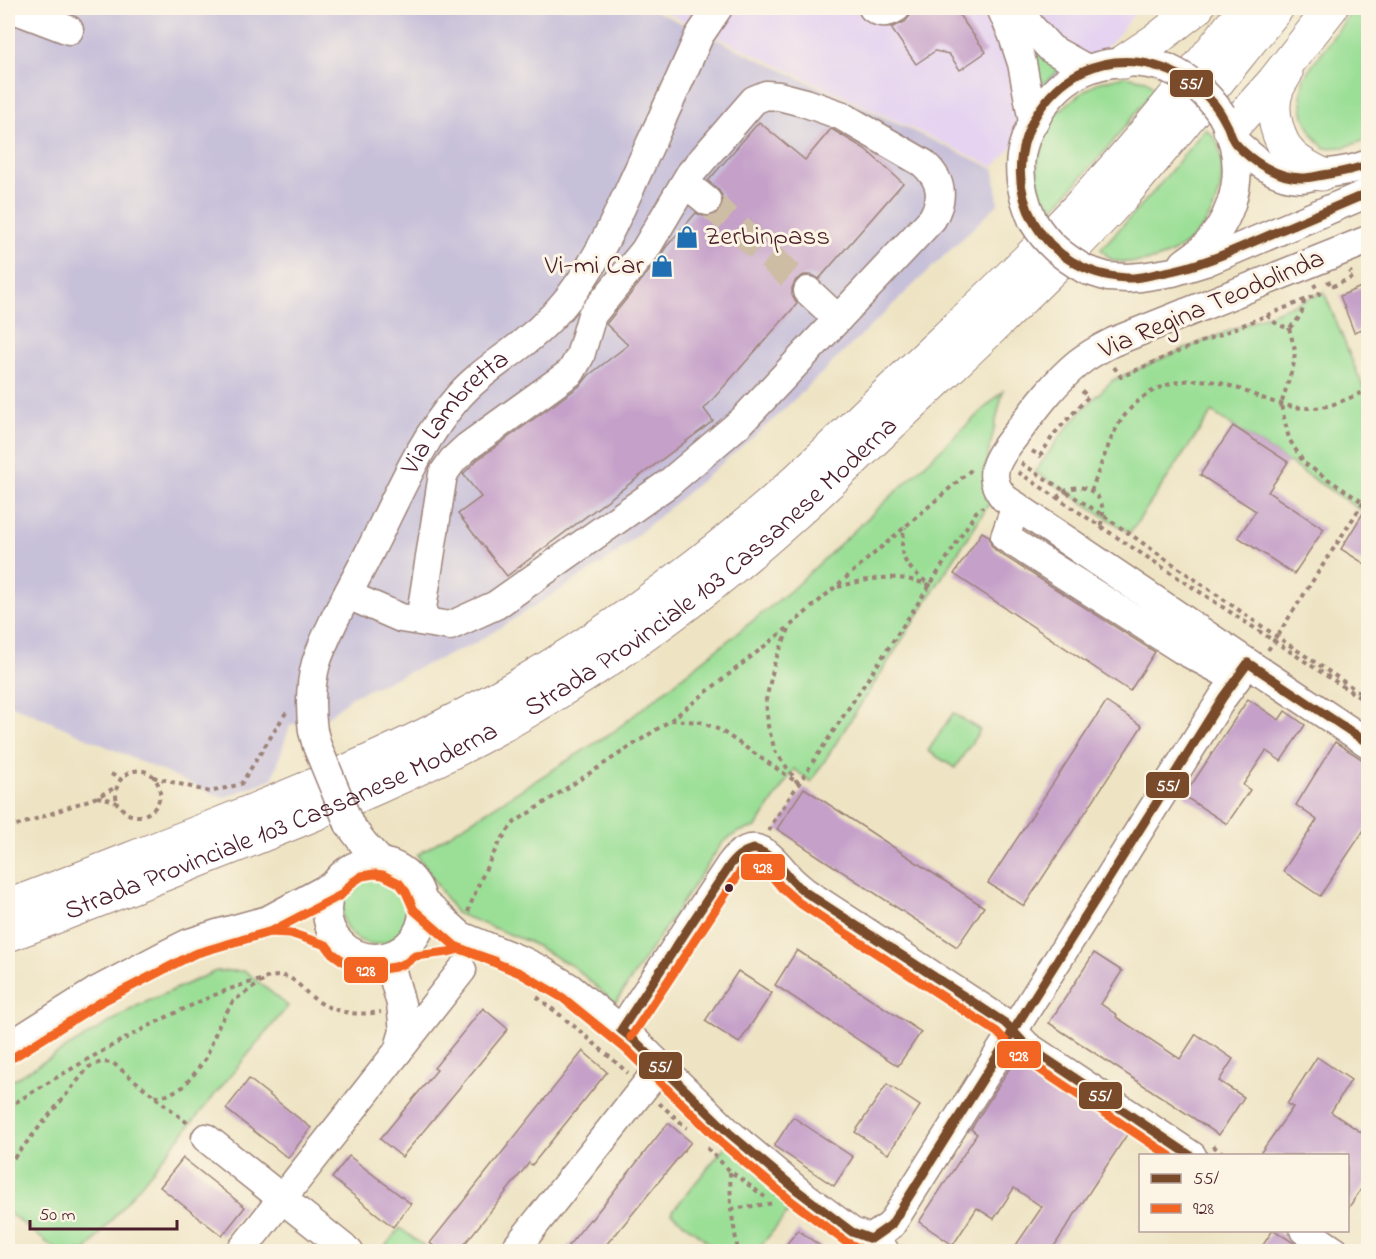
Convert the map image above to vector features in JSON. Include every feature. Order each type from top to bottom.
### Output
[{"type":"highway","points":[[1123,62],[1197,8]]},
{"type":"highway","name":"Strada Provinciale 103 Cassanese Moderna","points":[[8,906],[299,792],[398,749],[456,720],[530,678],[621,620],[673,583],[772,501],[1055,231],[1105,179],[1152,124],[1245,8]]},
{"type":"highway","name":"Strada Provinciale 103 Cassanese Moderna","points":[[8,935],[316,814],[435,761],[576,681],[657,626],[735,567],[808,503],[1053,268],[1142,173],[1277,8]]},
{"type":"highway","points":[[1228,128],[1273,82],[1331,8]]},
{"type":"highway","points":[[1300,48],[1276,92],[1275,119],[1287,150],[1303,165],[1321,174]]},
{"type":"street","points":[[11,8],[69,30]]},
{"type":"street","name":"Via Lambretta","points":[[699,36],[705,8]]},
{"type":"street","name":"Via Lambretta","points":[[340,879],[350,860],[353,846],[349,824],[317,746],[311,717],[312,689],[316,664],[322,648],[354,597],[419,454],[440,420],[460,394],[554,315],[588,270],[606,240],[699,36],[718,8]]},
{"type":"street","points":[[873,8],[885,13],[896,8]]},
{"type":"street","points":[[979,8],[993,29],[1011,16]]},
{"type":"street","points":[[1011,16],[1030,26],[1051,49],[1087,69]]},
{"type":"street","points":[[1011,16],[1033,122]]},
{"type":"street","points":[[1368,164],[1348,171],[1307,178],[1277,173],[1254,160],[1228,128],[1214,102],[1196,85],[1167,68],[1143,62],[1123,62],[1087,69],[1054,91],[1042,105],[1024,141],[1020,175],[1033,221],[1044,238],[1059,253],[1086,270],[1108,277],[1127,278],[1173,272],[1205,262],[1368,193]]},
{"type":"street","points":[[354,597],[400,618],[450,626],[496,605],[669,483],[741,422],[932,219],[940,200],[940,189],[932,171],[923,163],[840,115],[779,96],[766,95],[754,100],[690,174],[645,250],[592,315],[580,356],[571,372],[467,447],[453,460],[443,474],[420,621]]},
{"type":"street","points":[[1173,272],[1213,238],[1231,206],[1237,172],[1228,128]]},
{"type":"street","points":[[685,183],[707,201]]},
{"type":"street","name":"Via Regina Teodolinda","points":[[1010,502],[996,488],[995,468],[1008,460],[1025,422],[1060,380],[1078,363],[1113,342],[1368,240]]},
{"type":"street","points":[[808,291],[838,319]]},
{"type":"street","points":[[1010,502],[1188,638],[1242,667],[1368,742]]},
{"type":"street","points":[[423,902],[437,914],[570,988],[634,1040],[729,1133],[798,1191],[852,1232],[878,1245],[1242,667]]},
{"type":"street","name":"Via Lambretta","points":[[349,824],[382,863]]},
{"type":"street","points":[[621,1030],[730,865],[740,853],[753,849],[760,850],[776,861],[792,882],[805,892],[1005,1023],[1027,1047],[1190,1154]]},
{"type":"street","points":[[397,1053],[404,1031],[399,951],[420,929],[423,902],[417,886],[407,874],[394,866],[372,862],[351,869],[330,893],[327,908],[328,921],[334,935],[344,947],[358,956],[370,959],[399,951],[446,940],[463,927]]},
{"type":"street","points":[[8,1047],[95,992],[189,943],[268,920],[340,879]]},
{"type":"street","points":[[268,920],[292,921],[334,935]]},
{"type":"street","points":[[240,1251],[462,970]]},
{"type":"street","points":[[8,1031],[42,1012],[95,992]]},
{"type":"street","points":[[513,1251],[661,1066]]},
{"type":"street","points":[[206,1138],[349,1251]]},
{"type":"street","points":[[1307,1232],[1336,1251]]},
{"type":"path","points":[[1109,359],[1120,377],[1319,294]]},
{"type":"path","points":[[1289,328],[1302,312],[1304,301]]},
{"type":"path","points":[[1267,315],[1279,326],[1289,328]]},
{"type":"path","points":[[1289,328],[1295,350],[1294,363],[1281,405],[1289,439],[1304,463],[1368,506]]},
{"type":"path","points":[[1091,491],[1118,427],[1129,411],[1149,392],[1175,382],[1203,380],[1224,384],[1281,405],[1300,408],[1315,408],[1335,403],[1368,390]]},
{"type":"path","points":[[1026,448],[1040,456],[1054,434],[1088,397],[1076,385]]},
{"type":"path","points":[[463,927],[474,895],[502,840],[516,822],[671,720],[790,626],[988,455],[1008,460],[1065,491],[1104,516],[1368,703]]},
{"type":"path","points":[[1008,460],[1057,498],[1368,698]]},
{"type":"path","points":[[1057,498],[1065,491],[1078,487],[1091,491],[1100,499],[1104,509],[1100,526]]},
{"type":"path","points":[[1242,667],[1275,638],[1368,497]]},
{"type":"path","points":[[760,850],[774,821],[798,783],[976,512],[1010,502]]},
{"type":"path","points":[[905,526],[901,543],[903,557],[914,572],[930,585]]},
{"type":"path","points":[[835,588],[861,580],[885,578],[907,579],[930,585]]},
{"type":"path","points":[[790,626],[775,661],[766,700],[768,726],[775,751],[798,783]]},
{"type":"path","points":[[153,777],[210,792],[241,784],[292,703],[312,689]]},
{"type":"path","points":[[671,720],[700,722],[720,730],[798,783]]},
{"type":"path","points":[[133,771],[148,773],[153,777],[158,783],[160,799],[153,810],[138,816],[124,811],[117,802],[115,794],[120,779],[133,771]]},
{"type":"path","points":[[111,774],[120,779]]},
{"type":"path","points":[[8,829],[97,797],[116,786]]},
{"type":"path","points":[[97,797],[117,802]]},
{"type":"path","points":[[8,1107],[152,1024],[214,994],[246,984],[285,976],[294,980],[310,995],[340,1012],[355,1014],[383,1012],[401,1004]]},
{"type":"path","points":[[154,1096],[167,1095],[183,1087],[206,1058],[218,1027],[233,1001],[266,979]]},
{"type":"path","points":[[99,1053],[101,1062]]},
{"type":"path","points":[[8,1165],[89,1068],[101,1062],[113,1063],[206,1138]]},
{"type":"path","points":[[729,1133],[731,1209],[738,1251]]},
{"type":"path","points":[[731,1209],[773,1203],[798,1191]]},
{"type":"shaded area","points":[[8,8],[649,8],[994,169],[998,204],[774,419],[609,559],[474,644],[351,697],[326,718],[290,725],[273,778],[223,798],[8,703]]},
{"type":"shaded area","points":[[656,8],[1139,8],[1113,41],[1084,67],[994,167]]},
{"type":"green space","points":[[1354,8],[1368,8],[1368,139],[1345,147],[1324,148],[1313,135],[1304,117],[1301,95],[1304,77]]},
{"type":"green space","points":[[1026,37],[1064,66],[1038,88]]},
{"type":"green space","points":[[1124,76],[1146,80],[1155,88],[1113,142],[1054,208],[1041,195],[1037,178],[1038,158],[1044,136],[1056,114],[1077,96],[1097,83]]},
{"type":"green space","points":[[1205,129],[1216,141],[1222,165],[1217,200],[1200,231],[1187,243],[1156,259],[1128,262],[1110,258],[1101,249],[1157,188]]},
{"type":"green space","points":[[1324,292],[1363,387],[1368,385],[1368,515],[1212,412],[1130,533],[1035,472],[1082,410],[1113,380]]},
{"type":"green space","points":[[1003,391],[985,478],[989,504],[811,782],[794,769],[756,827],[738,832],[722,843],[615,1003],[574,967],[529,942],[456,913],[417,855],[613,732],[790,591]]},
{"type":"green space","points":[[953,713],[980,730],[955,768],[928,751]]},
{"type":"green space","points":[[368,878],[382,878],[394,883],[403,892],[408,911],[406,924],[399,935],[382,944],[368,944],[356,939],[347,930],[342,918],[342,904],[347,892],[356,883]]},
{"type":"green space","points":[[216,971],[245,971],[288,1006],[86,1251],[58,1251],[8,1214],[8,1083],[137,1006]]},
{"type":"green space","points":[[727,1144],[797,1201],[757,1251],[719,1251],[671,1213]]},
{"type":"green space","points":[[400,1228],[430,1251],[381,1251]]},
{"type":"building","points":[[912,8],[954,8],[986,52],[960,70],[949,54],[935,51],[916,64],[891,28],[905,22]]},
{"type":"building","points":[[759,122],[805,160],[831,129],[865,149],[903,183],[819,279],[812,275],[804,275],[796,280],[792,288],[792,295],[797,304],[704,409],[713,421],[507,576],[458,514],[481,497],[463,474],[477,460],[581,385],[589,375],[628,345],[606,324],[666,247],[696,213],[705,217],[713,216],[720,211],[723,203],[722,195],[708,181]]},
{"type":"building","points":[[1368,284],[1368,327],[1354,332],[1340,296]]},
{"type":"building","points":[[1233,426],[1288,462],[1268,492],[1324,529],[1294,574],[1238,537],[1256,511],[1200,475]]},
{"type":"building","points":[[1368,505],[1368,566],[1341,549]]},
{"type":"building","points":[[982,532],[989,536],[991,545],[996,551],[1155,652],[1130,691],[954,574]]},
{"type":"building","points":[[1248,699],[1279,720],[1285,711],[1305,725],[1281,761],[1266,751],[1243,785],[1250,790],[1227,824],[1184,796]]},
{"type":"building","points":[[1106,702],[1142,726],[1024,906],[988,883]]},
{"type":"building","points":[[1335,742],[1368,763],[1368,824],[1320,896],[1283,871],[1317,820],[1296,805]]},
{"type":"building","points":[[804,788],[984,907],[957,947],[777,829]]},
{"type":"building","points":[[797,950],[921,1032],[898,1066],[775,985]]},
{"type":"building","points":[[1094,953],[1122,971],[1101,1004],[1117,1015],[1116,1017],[1180,1059],[1196,1034],[1233,1059],[1219,1081],[1244,1097],[1219,1135],[1049,1023]]},
{"type":"building","points":[[738,971],[772,993],[739,1043],[705,1021]]},
{"type":"building","points":[[483,1008],[508,1029],[402,1157],[380,1139],[437,1070],[434,1068]]},
{"type":"building","points":[[583,1051],[607,1072],[532,1165],[529,1163],[459,1251],[441,1251],[430,1243]]},
{"type":"building","points":[[1317,1057],[1351,1080],[1331,1112],[1368,1137],[1368,1179],[1349,1207],[1349,1154],[1260,1154],[1293,1107],[1287,1104]]},
{"type":"building","points":[[1016,1058],[1128,1133],[1051,1251],[1012,1251],[1042,1207],[1014,1188],[994,1219],[977,1208],[953,1245],[919,1222],[977,1134],[971,1129]]},
{"type":"building","points":[[249,1079],[311,1128],[288,1158],[226,1109]]},
{"type":"building","points":[[887,1084],[920,1106],[888,1154],[855,1132]]},
{"type":"building","points":[[793,1117],[853,1157],[834,1186],[774,1146]]},
{"type":"building","points":[[668,1123],[691,1142],[601,1251],[564,1251],[591,1220]]},
{"type":"building","points":[[349,1156],[411,1204],[393,1227],[332,1178]]},
{"type":"building","points":[[183,1158],[245,1207],[222,1236],[160,1187]]},
{"type":"building","points":[[798,1230],[827,1251],[781,1251]]},
{"type":"building","points":[[1272,1232],[1277,1232],[1306,1251],[1259,1251]]},
{"type":"tunnel","points":[[707,201],[808,291]]},
{"type":"transit line","name":"55/","points":[[1368,164],[1305,178],[1274,172],[1257,162],[1235,143],[1216,107],[1201,91],[1186,80],[1154,65],[1118,62],[1083,71],[1061,85],[1049,97],[1035,117],[1024,145],[1020,172],[1024,199],[1034,223],[1050,244],[1071,261],[1097,273],[1126,278],[1174,270],[1212,259],[1368,193]]},
{"type":"transit line","name":"55/","points":[[1013,1031],[1223,697],[1248,663],[1368,743]]},
{"type":"transit line","name":"55/","points":[[755,849],[770,857],[805,892],[1005,1023],[1013,1031],[891,1225],[871,1239],[852,1232],[798,1191],[729,1133],[621,1030],[730,865],[741,854],[755,849]]},
{"type":"transit line","name":"928","points":[[631,1037],[740,872],[747,864],[754,861],[766,869],[798,902],[997,1032],[1020,1056],[1167,1154]]},
{"type":"transit line","name":"928","points":[[14,1057],[101,1002],[194,954],[272,931],[341,895],[362,876],[383,875],[399,883],[414,910],[455,946],[520,973],[563,998],[626,1049],[721,1142],[790,1200],[846,1242],[867,1252]]},
{"type":"transit line","name":"928","points":[[242,940],[269,932],[290,933],[326,945],[343,961],[369,971],[395,967],[415,956],[460,949],[495,961]]},
{"type":"transit line","name":"55/","points":[[1013,1031],[1027,1046],[1188,1154]]},
{"type":"place","name":"Zerbinpass","points":[[687,237]]},
{"type":"place","name":"Vi-mi Car","points":[[662,266]]}]
